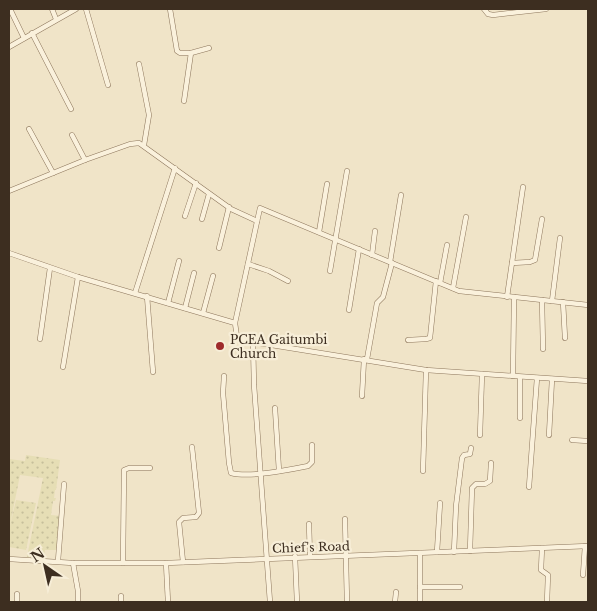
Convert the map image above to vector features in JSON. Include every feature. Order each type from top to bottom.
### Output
[{"type":"street","points":[[10,9],[24,38]]},
{"type":"street","points":[[52,9],[56,19]]},
{"type":"street","points":[[9,47],[76,9]]},
{"type":"street","points":[[86,9],[108,85]]},
{"type":"street","points":[[170,9],[177,51],[180,53],[191,53],[209,48]]},
{"type":"street","points":[[484,9],[488,14],[493,15],[546,9]]},
{"type":"street","points":[[32,34],[71,109]]},
{"type":"street","points":[[184,101],[191,53]]},
{"type":"street","points":[[139,64],[149,115],[144,145]]},
{"type":"street","points":[[29,129],[53,173]]},
{"type":"street","points":[[72,136],[85,160]]},
{"type":"street","points":[[9,190],[134,143],[144,145],[209,194],[257,222]]},
{"type":"street","points":[[135,293],[175,168]]},
{"type":"street","points":[[330,271],[337,240],[347,171]]},
{"type":"street","points":[[185,216],[196,183]]},
{"type":"street","points":[[319,232],[327,184]]},
{"type":"street","points":[[507,297],[523,186]]},
{"type":"street","points":[[202,219],[209,194]]},
{"type":"street","points":[[362,396],[365,359],[377,303],[383,297],[391,263],[401,195]]},
{"type":"street","points":[[219,248],[229,207]]},
{"type":"street","points":[[588,305],[514,298],[467,292],[453,288],[260,208],[235,322],[237,337],[253,342],[426,370],[588,381]]},
{"type":"street","points":[[453,288],[466,217]]},
{"type":"street","points":[[512,263],[535,260],[542,219]]},
{"type":"street","points":[[372,255],[375,231]]},
{"type":"street","points":[[552,301],[560,238]]},
{"type":"street","points":[[408,340],[426,340],[430,338],[438,282],[447,245]]},
{"type":"street","points":[[349,310],[359,249]]},
{"type":"street","points":[[9,253],[78,277],[235,322]]},
{"type":"street","points":[[168,303],[179,261]]},
{"type":"street","points":[[248,264],[269,271],[288,281]]},
{"type":"street","points":[[40,339],[50,268]]},
{"type":"street","points":[[184,308],[194,273]]},
{"type":"street","points":[[203,313],[213,276]]},
{"type":"street","points":[[63,367],[78,277]]},
{"type":"street","points":[[147,296],[152,372]]},
{"type":"street","points":[[513,376],[514,298]]},
{"type":"street","points":[[542,300],[543,349]]},
{"type":"street","points":[[563,302],[565,338]]},
{"type":"street","points":[[253,342],[254,392],[270,602]]},
{"type":"street","points":[[423,471],[426,370]]},
{"type":"street","points":[[483,421],[484,374]]},
{"type":"street","points":[[480,435],[484,374]]},
{"type":"street","points":[[224,376],[223,393],[230,471],[234,474],[261,473],[310,464],[312,445]]},
{"type":"street","points":[[520,377],[520,418]]},
{"type":"street","points":[[529,487],[537,378]]},
{"type":"street","points":[[549,435],[552,379]]},
{"type":"street","points":[[276,408],[279,471]]},
{"type":"street","points":[[572,440],[588,441]]},
{"type":"street","points":[[183,562],[179,522],[183,518],[196,517],[199,513],[192,447]]},
{"type":"street","points":[[454,552],[456,506],[462,458],[464,455],[470,454],[471,448]]},
{"type":"street","points":[[470,551],[472,488],[474,485],[490,482],[491,463]]},
{"type":"street","points":[[123,563],[124,470],[129,468],[150,468]]},
{"type":"street","points":[[58,561],[64,484]]},
{"type":"street","points":[[437,552],[440,503]]},
{"type":"street","points":[[345,519],[346,602]]},
{"type":"street","points":[[309,524],[310,556]]},
{"type":"street","points":[[583,575],[586,546]]},
{"type":"street","name":"Chief's Road","points":[[9,559],[73,563],[166,563],[295,556],[346,556],[586,546]]},
{"type":"street","points":[[542,548],[541,570],[548,574],[547,602]]},
{"type":"street","points":[[420,553],[420,602]]},
{"type":"street","points":[[295,556],[297,602]]},
{"type":"street","points":[[73,563],[78,602]]},
{"type":"street","points":[[166,563],[168,602]]},
{"type":"street","points":[[420,587],[460,587]]},
{"type":"street","points":[[396,592],[396,602]]},
{"type":"street","points":[[17,594],[17,602]]},
{"type":"street","points":[[120,602],[121,596]]},
{"type":"shaded area","points":[[26,455],[60,460],[54,498],[56,498],[53,501],[51,515],[61,516],[57,550],[45,550],[44,558],[27,557],[43,478],[20,475],[9,530],[9,459],[25,461]]},
{"type":"shaded area","points":[[16,500],[36,503],[26,550],[9,547],[9,530]]},
{"type":"place","name":"PCEA Gaitumbi Church","points":[[220,346]]}]
